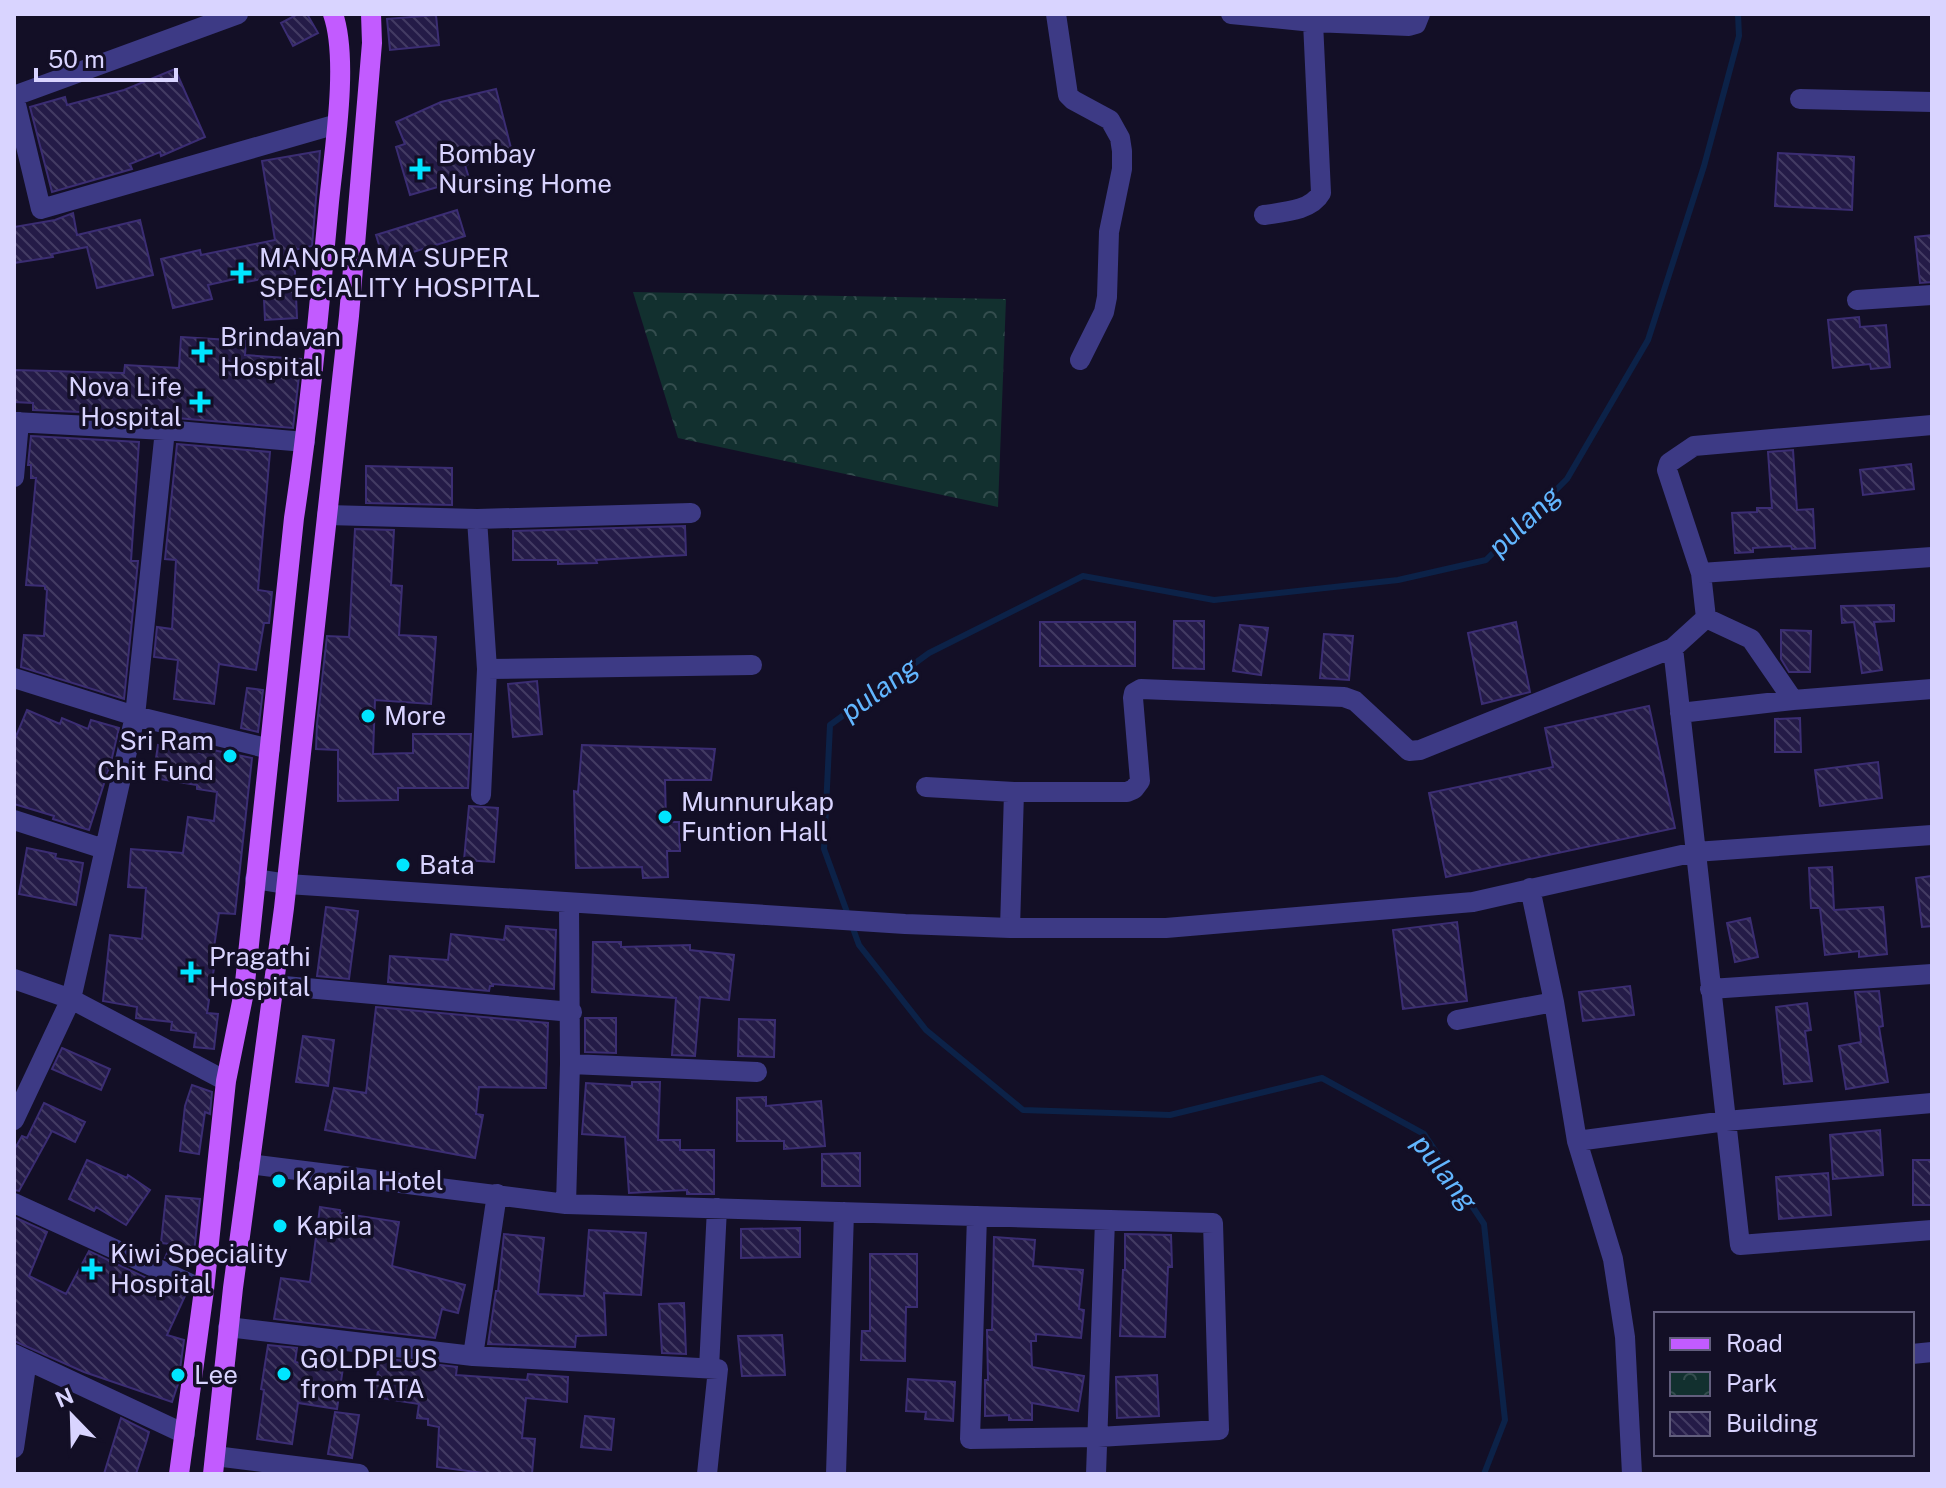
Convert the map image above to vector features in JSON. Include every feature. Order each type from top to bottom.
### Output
[{"type":"main road","points":[[179,1474],[204,1290],[226,1081],[244,992],[294,518],[305,442],[337,124],[340,42],[333,14]]},
{"type":"main road","points":[[214,1465],[228,1327],[287,884],[349,316],[372,43],[371,14]]},
{"type":"street","points":[[238,14],[14,96],[41,209],[337,124]]},
{"type":"street","points":[[1056,14],[1068,95],[1110,120],[1120,138],[1122,151],[1122,169],[1109,232],[1104,312],[1080,360]]},
{"type":"street","points":[[1231,14],[1313,22],[1409,26],[1416,24],[1420,14]]},
{"type":"street","points":[[1264,215],[1302,208],[1317,200],[1321,193],[1313,22]]},
{"type":"street","points":[[1800,99],[1932,102]]},
{"type":"street","points":[[1857,300],[1932,295]]},
{"type":"street","points":[[14,477],[17,422],[305,442]]},
{"type":"street","points":[[1706,618],[1701,573],[1667,470],[1669,463],[1685,449],[1932,425]]},
{"type":"street","points":[[14,1120],[71,999],[135,716],[165,430]]},
{"type":"street","points":[[327,515],[477,519],[691,513]]},
{"type":"street","points":[[477,519],[487,669],[481,795]]},
{"type":"street","points":[[1701,573],[1932,557]]},
{"type":"street","points":[[926,787],[1014,792],[1127,792],[1134,789],[1140,781],[1133,698],[1134,693],[1141,689],[1344,697],[1355,701],[1409,751],[1420,750],[1673,648],[1706,618]]},
{"type":"street","points":[[1706,618],[1751,639],[1793,700]]},
{"type":"street","points":[[1673,648],[1740,1245],[1932,1230]]},
{"type":"street","points":[[487,669],[752,665]]},
{"type":"street","points":[[14,678],[135,716],[270,749]]},
{"type":"street","points":[[1680,713],[1932,689]]},
{"type":"street","points":[[1010,928],[1014,792]]},
{"type":"street","points":[[14,820],[104,849]]},
{"type":"street","points":[[255,879],[287,884],[905,924],[1166,928],[1473,902],[1695,852],[1932,835]]},
{"type":"street","points":[[1530,888],[1554,1002],[1577,1141],[1613,1259],[1625,1337],[1632,1474]]},
{"type":"street","points":[[566,1204],[572,1012],[569,903]]},
{"type":"street","points":[[1710,989],[1932,974]]},
{"type":"street","points":[[14,979],[71,999],[226,1081]]},
{"type":"street","points":[[273,985],[572,1012]]},
{"type":"street","points":[[1457,1020],[1554,1002]]},
{"type":"street","points":[[570,1064],[757,1072]]},
{"type":"street","points":[[1577,1141],[1726,1121],[1932,1103]]},
{"type":"street","points":[[249,1164],[566,1204],[717,1208],[1213,1223],[1219,1430],[1098,1437],[970,1439],[977,1216]]},
{"type":"street","points":[[473,1356],[497,1194]]},
{"type":"street","points":[[14,1203],[204,1290]]},
{"type":"street","points":[[709,1368],[717,1208]]},
{"type":"street","points":[[836,1474],[844,1212]]},
{"type":"street","points":[[1096,1474],[1105,1220]]},
{"type":"street","points":[[228,1327],[473,1356],[718,1369],[707,1474]]},
{"type":"street","points":[[14,1448],[21,1357],[185,1434]]},
{"type":"street","points":[[214,1465],[359,1474]]},
{"type":"green space","points":[[633,292],[1006,299],[998,507],[678,438]]},
{"type":"building","points":[[298,14],[307,14],[318,33],[293,46],[281,23]]},
{"type":"building","points":[[436,15],[439,45],[390,50],[387,19]]},
{"type":"building","points":[[175,69],[205,137],[161,156],[160,152],[130,164],[132,169],[52,192],[30,107],[65,97],[67,105],[124,90]]},
{"type":"building","points":[[496,89],[512,152],[465,165],[469,178],[410,195],[396,147],[405,144],[396,122],[441,102]]},
{"type":"building","points":[[320,151],[312,246],[294,250],[297,318],[265,320],[263,279],[240,283],[239,278],[208,285],[212,299],[173,308],[161,259],[200,250],[201,255],[275,240],[262,161]]},
{"type":"building","points":[[1778,153],[1854,157],[1852,210],[1775,206]]},
{"type":"building","points":[[457,210],[465,236],[384,261],[376,235]]},
{"type":"building","points":[[73,213],[77,235],[140,220],[153,275],[97,288],[87,247],[52,254],[53,257],[14,263],[14,227],[55,220]]},
{"type":"building","points":[[1932,235],[1932,282],[1920,283],[1915,237]]},
{"type":"building","points":[[1859,317],[1860,327],[1886,325],[1890,367],[1871,369],[1870,364],[1833,368],[1828,320]]},
{"type":"building","points":[[181,337],[246,341],[245,355],[301,359],[293,428],[177,416],[33,410],[33,403],[14,402],[14,370],[124,373],[125,365],[179,368]]},
{"type":"building","points":[[31,436],[139,442],[131,561],[138,561],[124,699],[21,667],[24,635],[44,636],[47,590],[45,586],[26,585],[36,478],[31,478],[31,465],[28,465]]},
{"type":"building","points":[[177,444],[270,452],[258,590],[272,592],[269,623],[264,623],[256,670],[219,664],[214,704],[174,699],[178,660],[154,657],[157,627],[172,629],[176,560],[165,559]]},
{"type":"building","points":[[1793,450],[1797,510],[1813,509],[1815,548],[1753,548],[1753,552],[1735,553],[1732,513],[1772,508],[1768,452]]},
{"type":"building","points":[[1911,464],[1914,489],[1863,495],[1860,470]]},
{"type":"building","points":[[366,466],[452,468],[452,505],[366,503]]},
{"type":"building","points":[[685,526],[686,555],[596,560],[597,563],[513,560],[513,531]]},
{"type":"building","points":[[355,529],[394,530],[391,585],[402,586],[399,635],[436,637],[431,704],[375,700],[373,754],[413,753],[413,734],[471,734],[468,788],[398,788],[398,800],[338,801],[338,750],[316,749],[317,724],[327,636],[349,637]]},
{"type":"building","points":[[1894,605],[1894,621],[1874,622],[1882,670],[1862,673],[1854,622],[1842,623],[1841,606]]},
{"type":"building","points":[[1174,621],[1204,621],[1204,669],[1173,668]]},
{"type":"building","points":[[1040,622],[1135,622],[1135,666],[1040,666]]},
{"type":"building","points":[[1516,622],[1530,692],[1482,704],[1468,633]]},
{"type":"building","points":[[1240,625],[1268,628],[1261,675],[1233,671]]},
{"type":"building","points":[[1781,630],[1811,631],[1810,672],[1789,672],[1781,659]]},
{"type":"building","points":[[1324,634],[1353,636],[1349,680],[1320,678]]},
{"type":"building","points":[[537,681],[542,734],[513,737],[508,684]]},
{"type":"building","points":[[247,688],[263,690],[258,732],[241,728]]},
{"type":"building","points":[[1649,706],[1675,828],[1446,877],[1429,793],[1553,767],[1545,728]]},
{"type":"building","points":[[27,710],[60,724],[62,718],[88,729],[91,720],[119,728],[89,830],[14,804],[14,741]]},
{"type":"building","points":[[1800,718],[1801,752],[1775,752],[1775,719]]},
{"type":"building","points":[[158,745],[202,753],[203,748],[252,758],[235,914],[219,913],[211,968],[214,968],[207,1013],[218,1014],[214,1049],[194,1047],[196,1033],[171,1030],[172,1022],[136,1018],[137,1007],[103,1001],[110,935],[142,939],[146,888],[128,887],[131,849],[183,853],[188,817],[214,821],[217,792],[197,789],[197,785],[153,778]]},
{"type":"building","points":[[582,745],[715,749],[711,780],[665,780],[666,822],[679,822],[680,851],[667,851],[668,877],[643,878],[642,867],[576,868],[574,791],[578,792]]},
{"type":"building","points":[[1878,762],[1882,798],[1820,806],[1815,770]]},
{"type":"building","points":[[469,806],[498,808],[494,862],[464,860]]},
{"type":"building","points":[[27,848],[56,854],[55,858],[83,863],[76,905],[19,894]]},
{"type":"building","points":[[1832,867],[1834,910],[1883,907],[1887,954],[1859,957],[1859,951],[1825,955],[1820,908],[1811,908],[1809,868]]},
{"type":"building","points":[[1932,876],[1932,926],[1922,927],[1916,878]]},
{"type":"building","points":[[326,907],[358,911],[349,979],[317,976]]},
{"type":"building","points":[[1750,918],[1758,957],[1735,962],[1727,923]]},
{"type":"building","points":[[1457,922],[1467,1001],[1403,1009],[1393,930]]},
{"type":"building","points":[[506,926],[556,930],[554,989],[493,984],[489,991],[388,982],[390,956],[448,960],[451,934],[504,940]]},
{"type":"building","points":[[593,942],[621,942],[621,947],[690,945],[690,950],[734,955],[729,1000],[700,997],[695,1056],[672,1055],[676,998],[592,992]]},
{"type":"building","points":[[1630,986],[1634,1015],[1583,1021],[1579,992]]},
{"type":"building","points":[[1879,991],[1883,1026],[1879,1027],[1888,1082],[1846,1089],[1839,1046],[1861,1042],[1855,992]]},
{"type":"building","points":[[1807,1003],[1811,1030],[1805,1031],[1812,1081],[1784,1084],[1776,1007]]},
{"type":"building","points":[[376,1007],[548,1023],[546,1088],[479,1087],[476,1114],[483,1115],[475,1158],[325,1130],[334,1088],[366,1093]]},
{"type":"building","points":[[585,1018],[616,1018],[616,1053],[585,1052]]},
{"type":"building","points":[[739,1019],[775,1020],[774,1057],[738,1056]]},
{"type":"building","points":[[303,1036],[334,1040],[328,1086],[296,1082]]},
{"type":"building","points":[[62,1048],[110,1069],[101,1090],[52,1069]]},
{"type":"building","points":[[632,1082],[660,1082],[658,1140],[680,1140],[680,1150],[714,1150],[714,1194],[687,1194],[687,1190],[629,1193],[625,1137],[582,1134],[586,1083],[632,1086]]},
{"type":"building","points":[[192,1085],[212,1092],[210,1114],[205,1112],[199,1154],[180,1151],[185,1106]]},
{"type":"building","points":[[766,1097],[766,1106],[821,1101],[825,1146],[784,1149],[784,1141],[737,1141],[737,1098]]},
{"type":"building","points":[[44,1103],[85,1122],[75,1142],[52,1131],[19,1191],[14,1190],[14,1150],[22,1136],[27,1138]]},
{"type":"building","points":[[1880,1130],[1883,1175],[1833,1179],[1830,1135]]},
{"type":"building","points":[[860,1153],[860,1186],[822,1186],[822,1154]]},
{"type":"building","points":[[87,1160],[127,1178],[128,1175],[150,1190],[126,1225],[96,1207],[94,1211],[69,1199]]},
{"type":"building","points":[[1913,1160],[1932,1160],[1932,1205],[1913,1205]]},
{"type":"building","points":[[1828,1173],[1831,1215],[1779,1219],[1776,1177]]},
{"type":"building","points":[[166,1196],[200,1199],[193,1261],[165,1258],[171,1244],[161,1243]]},
{"type":"building","points":[[320,1207],[399,1222],[392,1266],[465,1285],[458,1313],[442,1309],[435,1338],[274,1319],[281,1278],[310,1282]]},
{"type":"building","points":[[14,1217],[47,1232],[29,1276],[66,1294],[89,1251],[185,1296],[167,1335],[184,1340],[178,1384],[172,1402],[84,1372],[14,1341]]},
{"type":"building","points":[[800,1228],[800,1257],[741,1258],[741,1229]]},
{"type":"building","points":[[589,1230],[646,1233],[641,1295],[604,1293],[606,1335],[576,1336],[575,1347],[488,1344],[504,1234],[544,1238],[538,1294],[584,1296]]},
{"type":"building","points":[[1125,1234],[1171,1235],[1172,1267],[1168,1267],[1165,1337],[1120,1336]]},
{"type":"building","points":[[994,1237],[1035,1240],[1033,1266],[1083,1270],[1079,1309],[1084,1310],[1081,1338],[1036,1334],[1036,1341],[1031,1341],[1032,1367],[1084,1376],[1078,1411],[1032,1403],[1032,1420],[1009,1420],[1009,1415],[985,1416],[987,1330],[992,1330]]},
{"type":"building","points":[[870,1254],[917,1254],[917,1307],[906,1307],[905,1361],[861,1360],[862,1331],[870,1331]]},
{"type":"building","points":[[684,1303],[686,1354],[662,1353],[659,1304]]},
{"type":"building","points":[[782,1335],[785,1375],[742,1376],[738,1336]]},
{"type":"building","points":[[268,1345],[297,1348],[295,1362],[324,1367],[326,1352],[345,1354],[337,1409],[298,1403],[292,1444],[257,1439]]},
{"type":"building","points":[[380,1358],[457,1367],[456,1375],[527,1380],[528,1374],[568,1377],[567,1402],[526,1398],[522,1438],[535,1439],[532,1474],[491,1474],[437,1467],[439,1427],[428,1425],[428,1419],[417,1418],[419,1404],[374,1397]]},
{"type":"building","points":[[1157,1375],[1159,1416],[1117,1418],[1116,1377]]},
{"type":"building","points":[[908,1379],[955,1382],[953,1421],[925,1419],[926,1412],[906,1411]]},
{"type":"building","points":[[335,1412],[359,1415],[352,1458],[328,1454]]},
{"type":"building","points":[[585,1416],[614,1419],[611,1450],[581,1447]]},
{"type":"building","points":[[121,1418],[149,1432],[146,1443],[136,1474],[104,1474]]},
{"type":"waterway","name":"pulang","points":[[1484,1474],[1505,1420],[1484,1224],[1424,1134],[1322,1078],[1170,1115],[1023,1110],[926,1030],[859,945],[824,849],[830,725],[929,653],[1083,576],[1214,600],[1398,580],[1486,560],[1567,479],[1648,340],[1704,166],[1739,36],[1738,14]]},
{"type":"place","name":"Bombay Nursing Home","points":[[420,169]]},
{"type":"place","name":"MANORAMA SUPER SPECIALITY HOSPITAL","points":[[241,273]]},
{"type":"place","name":"Brindavan Hospital","points":[[202,352]]},
{"type":"place","name":"Nova Life Hospital","points":[[200,402]]},
{"type":"place","name":"More","points":[[368,716]]},
{"type":"place","name":"Sri Ram Chit Fund","points":[[230,756]]},
{"type":"place","name":"Munnurukap Funtion Hall","points":[[665,817]]},
{"type":"place","name":"Bata","points":[[403,865]]},
{"type":"place","name":"Pragathi Hospital","points":[[191,972]]},
{"type":"place","name":"Kapila Hotel","points":[[279,1181]]},
{"type":"place","name":"Kapila","points":[[280,1226]]},
{"type":"place","name":"Kiwi Speciality Hospital","points":[[92,1269]]},
{"type":"place","name":"GOLDPLUS from TATA","points":[[284,1374]]},
{"type":"place","name":"Lee","points":[[178,1375]]}]
